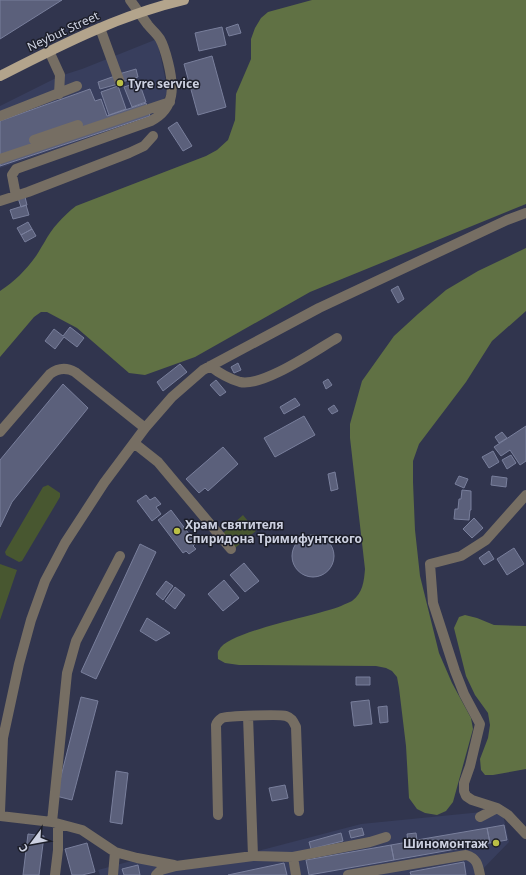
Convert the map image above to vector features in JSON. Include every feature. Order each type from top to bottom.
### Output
[{"type":"main road","name":"Neybut Street","points":[[0,76],[49,51],[100,28],[139,13],[177,1]]},
{"type":"street","points":[[16,196],[12,175],[16,169],[151,121],[160,117],[170,102],[172,94],[172,80],[164,47],[159,37],[130,0]]},
{"type":"street","points":[[100,28],[119,80]]},
{"type":"street","points":[[49,51],[60,75],[58,94]]},
{"type":"street","points":[[0,116],[78,86]]},
{"type":"street","points":[[0,159],[170,102]]},
{"type":"street","points":[[0,152],[78,125]]},
{"type":"street","points":[[0,201],[144,146],[152,136]]},
{"type":"street","points":[[0,812],[3,738],[29,628],[45,581],[65,543],[99,489],[145,428],[172,397],[203,370],[319,308],[507,220],[526,213]]},
{"type":"street","points":[[210,366],[226,376],[241,382],[254,382],[272,376],[337,338]]},
{"type":"street","points":[[0,432],[50,374],[58,369],[70,369],[76,372],[145,428]]},
{"type":"street","points":[[134,442],[158,462],[231,549]]},
{"type":"street","points":[[526,495],[486,540],[460,556],[430,564],[433,603],[454,671],[480,724],[470,766],[464,782],[464,791],[466,796],[472,800],[497,808],[508,815],[526,834]]},
{"type":"street","points":[[55,875],[58,850],[55,823],[67,673],[76,641],[120,556]]},
{"type":"street","points":[[218,815],[216,725],[218,720],[223,718],[248,716],[284,715],[292,718],[296,727],[299,811]]},
{"type":"street","points":[[248,716],[253,856]]},
{"type":"street","points":[[480,817],[497,808]]},
{"type":"street","points":[[0,816],[55,823],[82,830],[115,852],[176,866]]},
{"type":"street","points":[[156,875],[161,870],[176,866],[253,856],[293,857],[370,842],[386,837]]},
{"type":"street","points":[[113,875],[115,852]]},
{"type":"street","points":[[348,875],[466,855],[476,860],[480,875]]},
{"type":"street","points":[[293,857],[296,875]]},
{"type":"shaded area","points":[[157,39],[168,92],[151,118],[0,168],[0,106],[60,76],[82,69]]},
{"type":"shaded area","points":[[502,810],[509,842],[477,875],[100,875],[98,870],[146,857],[185,870],[361,824]]},
{"type":"green space","points":[[312,0],[526,0],[526,204],[310,292],[195,357],[145,375],[129,373],[77,328],[47,312],[41,312],[34,317],[0,357],[0,291],[28,266],[58,223],[76,206],[206,156],[217,150],[228,140],[235,120],[236,94],[251,59],[251,39],[261,18],[268,12]]},
{"type":"green space","points":[[526,248],[526,311],[492,341],[466,382],[419,444],[413,461],[415,530],[420,576],[439,653],[452,683],[471,718],[473,729],[453,802],[446,811],[437,815],[425,813],[417,809],[409,798],[406,746],[399,688],[397,677],[392,671],[376,666],[239,665],[225,663],[218,659],[218,652],[226,643],[255,630],[329,610],[341,606],[356,598],[361,591],[365,569],[350,438],[350,424],[362,381],[394,336],[446,290],[478,271]]},
{"type":"green space","points":[[48,485],[60,493],[60,497],[22,561],[19,562],[6,555],[5,552],[43,487]]},
{"type":"green space","points":[[243,515],[256,531],[235,548],[223,533]]},
{"type":"green space","points":[[0,564],[17,570],[0,620]]},
{"type":"green space","points":[[465,615],[494,625],[526,626],[526,769],[493,775],[485,775],[481,770],[480,759],[488,738],[490,725],[488,713],[475,695],[466,676],[454,628],[459,617]]},
{"type":"building","points":[[0,0],[62,0],[0,39]]},
{"type":"building","points":[[238,24],[241,33],[229,36],[226,28]]},
{"type":"building","points":[[222,27],[226,45],[199,51],[195,33]]},
{"type":"building","points":[[212,56],[226,107],[198,115],[184,64]]},
{"type":"building","points":[[136,69],[138,77],[122,82],[119,74]]},
{"type":"building","points":[[115,76],[118,84],[100,89],[98,82]]},
{"type":"building","points":[[139,82],[146,102],[132,107],[124,87]]},
{"type":"building","points":[[118,86],[126,109],[109,115],[101,92]]},
{"type":"building","points":[[90,89],[95,101],[101,99],[107,116],[146,103],[150,116],[0,166],[0,121]]},
{"type":"building","points":[[177,122],[192,146],[183,151],[168,128]]},
{"type":"building","points":[[25,197],[27,205],[21,207],[18,198]]},
{"type":"building","points":[[26,205],[29,215],[13,219],[10,210]]},
{"type":"building","points":[[28,222],[32,229],[21,235],[17,228]]},
{"type":"building","points":[[32,229],[36,236],[25,242],[21,235]]},
{"type":"building","points":[[398,286],[404,299],[398,303],[391,290]]},
{"type":"building","points":[[70,327],[84,338],[77,347],[64,337],[55,349],[45,341],[54,329],[63,336]]},
{"type":"building","points":[[238,363],[241,370],[234,373],[231,367]]},
{"type":"building","points":[[180,364],[187,372],[163,391],[157,382]]},
{"type":"building","points":[[328,379],[332,385],[326,389],[323,382]]},
{"type":"building","points":[[216,380],[226,392],[220,396],[210,385]]},
{"type":"building","points":[[63,384],[88,408],[12,502],[0,527],[0,460]]},
{"type":"building","points":[[295,398],[300,405],[284,414],[280,407]]},
{"type":"building","points":[[334,405],[338,411],[332,414],[328,409]]},
{"type":"building","points":[[304,416],[315,435],[275,457],[264,438]]},
{"type":"building","points":[[526,426],[526,461],[520,465],[510,450],[501,456],[494,447]]},
{"type":"building","points":[[502,432],[507,438],[499,443],[495,437]]},
{"type":"building","points":[[223,447],[238,464],[208,491],[205,488],[199,493],[186,479]]},
{"type":"building","points":[[493,451],[499,462],[489,468],[482,457]]},
{"type":"building","points":[[511,455],[516,463],[507,469],[502,460]]},
{"type":"building","points":[[335,472],[338,489],[331,491],[328,474]]},
{"type":"building","points":[[459,476],[468,479],[464,488],[455,484]]},
{"type":"building","points":[[492,476],[507,478],[506,487],[491,485]]},
{"type":"building","points":[[462,490],[471,491],[471,510],[469,520],[454,519],[455,509],[458,509]]},
{"type":"building","points":[[146,495],[150,500],[155,497],[161,504],[156,507],[161,514],[152,521],[137,501]]},
{"type":"building","name":"Храм святителя Спиридона Тримифунтского","points":[[171,510],[196,543],[193,546],[196,549],[189,554],[186,551],[183,553],[158,520]]},
{"type":"building","points":[[474,518],[483,528],[472,538],[463,529]]},
{"type":"building","points":[[309,535],[317,535],[325,538],[331,544],[334,556],[331,568],[325,574],[317,577],[309,577],[301,574],[295,568],[292,560],[292,552],[295,544],[301,538]]},
{"type":"building","points":[[140,544],[156,552],[96,679],[81,672]]},
{"type":"building","points":[[514,548],[524,564],[507,575],[497,559]]},
{"type":"building","points":[[489,551],[494,559],[484,565],[479,558]]},
{"type":"building","points":[[244,563],[259,581],[245,592],[230,575]]},
{"type":"building","points":[[224,580],[239,598],[223,611],[208,594]]},
{"type":"building","points":[[166,581],[173,586],[163,600],[156,594]]},
{"type":"building","points":[[175,587],[185,595],[175,609],[165,601]]},
{"type":"building","points":[[147,618],[170,633],[156,641],[140,631]]},
{"type":"building","points":[[356,677],[370,677],[370,685],[356,685]]},
{"type":"building","points":[[81,697],[98,701],[72,800],[56,796]]},
{"type":"building","points":[[369,700],[372,724],[354,726],[351,702]]},
{"type":"building","points":[[387,706],[388,722],[380,723],[378,707]]},
{"type":"building","points":[[116,771],[128,773],[122,824],[110,822]]},
{"type":"building","points":[[285,785],[288,798],[272,801],[269,788]]},
{"type":"building","points":[[504,825],[507,840],[490,843],[487,828]]},
{"type":"building","points":[[362,828],[364,835],[351,838],[349,831]]},
{"type":"building","points":[[487,828],[490,843],[394,860],[391,845],[408,842],[407,834],[416,833],[417,840]]},
{"type":"building","points":[[341,833],[343,841],[311,849],[309,842]]},
{"type":"building","points":[[28,834],[44,836],[39,875],[23,875]]},
{"type":"building","points":[[87,843],[95,872],[82,875],[72,875],[65,849]]},
{"type":"building","points":[[391,845],[394,860],[309,875],[306,860]]},
{"type":"building","points":[[464,862],[466,875],[411,875],[410,872]]},
{"type":"building","points":[[284,863],[287,875],[228,875]]},
{"type":"building","points":[[138,865],[140,875],[124,875],[122,869]]},
{"type":"place","name":"Tyre service","points":[[120,83]]},
{"type":"place","name":"Храм святителя Спиридона Тримифунтского","points":[[177,531]]},
{"type":"place","name":"Шиномонтаж","points":[[496,843]]}]
